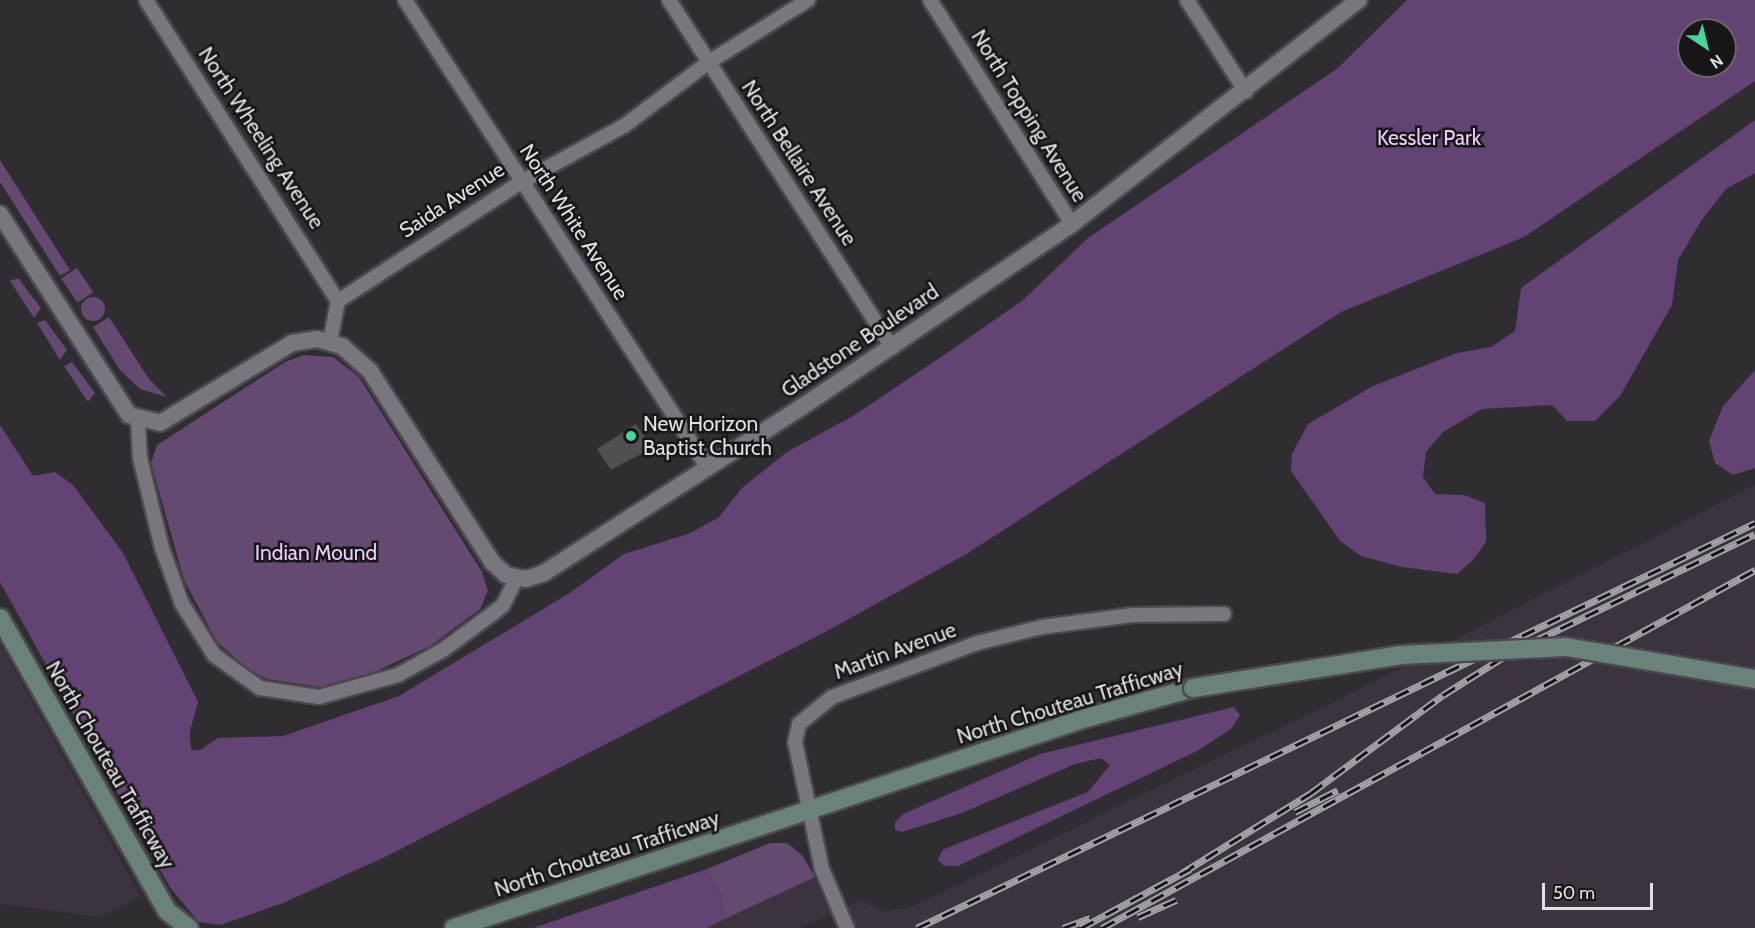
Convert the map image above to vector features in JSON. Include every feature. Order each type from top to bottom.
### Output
[{"type":"main road","name":"North Chouteau Trafficway","points":[[0,618],[167,911],[189,928]]},
{"type":"main road","name":"North Chouteau Trafficway","points":[[454,928],[1086,718],[1193,688],[1401,655],[1566,647],[1755,679]]},
{"type":"street","name":"North Wheeling Avenue","points":[[146,0],[338,301]]},
{"type":"street","name":"North White Avenue","points":[[405,0],[708,468]]},
{"type":"street","name":"North Bellaire Avenue","points":[[669,0],[892,348]]},
{"type":"street","name":"Saida Avenue","points":[[338,301],[523,181],[624,126],[709,62],[808,0]]},
{"type":"street","name":"North Topping Avenue","points":[[930,0],[1072,224]]},
{"type":"street","points":[[1187,0],[1246,93]]},
{"type":"street","name":"Gladstone Boulevard","points":[[516,579],[544,573],[892,348],[1072,224],[1246,93],[1359,0]]},
{"type":"street","points":[[0,214],[122,406],[138,421],[140,458],[162,548],[190,621],[214,655],[242,679],[302,697],[360,689],[429,659],[503,605],[516,579],[492,562],[362,361],[330,341],[292,343],[170,420],[138,421]]},
{"type":"street","points":[[330,341],[338,301]]},
{"type":"street","name":"Martin Avenue","points":[[847,928],[822,869],[806,812],[795,742],[799,724],[832,697],[977,643],[1042,627],[1132,615],[1224,614]]},
{"type":"shaded area","points":[[1755,485],[1755,928],[836,928],[830,914],[862,900],[883,912],[912,907],[1360,689]]},
{"type":"shaded area","points":[[0,644],[141,896],[100,917],[0,904]]},
{"type":"shaded area","points":[[815,877],[830,914],[800,928],[707,928]]},
{"type":"green space","name":"Kessler Park","points":[[1407,0],[1755,0],[1755,81],[1524,237],[1341,312],[968,553],[827,631],[385,857],[283,903],[220,925],[199,922],[171,889],[0,582],[0,425],[33,476],[55,472],[73,485],[123,553],[198,702],[190,731],[191,750],[200,750],[218,738],[283,736],[399,696],[568,594],[624,554],[688,534],[718,518],[742,488],[787,452],[853,416],[1023,300],[1088,238],[1338,68]]},
{"type":"green space","points":[[1755,120],[1755,173],[1726,189],[1701,221],[1678,260],[1672,305],[1620,396],[1595,421],[1567,421],[1552,405],[1482,409],[1443,432],[1426,452],[1423,477],[1435,494],[1464,495],[1485,503],[1486,542],[1472,561],[1457,574],[1402,567],[1361,556],[1340,541],[1291,471],[1292,454],[1308,424],[1373,386],[1457,353],[1491,347],[1515,331],[1521,288]]},
{"type":"green space","points":[[0,160],[70,270],[60,276],[0,182]]},
{"type":"green space","points":[[77,268],[93,292],[77,303],[61,279]]},
{"type":"green space","points":[[18,278],[41,308],[34,318],[10,281]]},
{"type":"green space","points":[[93,297],[102,300],[105,309],[102,318],[93,321],[84,318],[81,309],[84,300]]},
{"type":"green space","points":[[109,317],[149,379],[167,397],[140,389],[120,370],[93,327]]},
{"type":"green space","points":[[45,320],[67,350],[60,360],[37,323]]},
{"type":"green space","name":"Indian Mound","points":[[304,355],[333,357],[359,377],[482,572],[488,591],[480,609],[430,646],[377,671],[319,687],[267,679],[248,669],[217,642],[184,580],[151,463],[157,445],[285,362]]},
{"type":"green space","points":[[72,362],[95,393],[88,402],[64,366]]},
{"type":"green space","points":[[1755,370],[1755,468],[1733,475],[1715,463],[1709,441],[1723,406]]},
{"type":"green space","points":[[1234,707],[1240,715],[1231,729],[1197,751],[958,866],[944,866],[938,860],[942,850],[1088,792],[1110,765],[1101,758],[1075,764],[962,813],[902,832],[895,830],[895,822],[903,814],[1040,754]]},
{"type":"green space","points":[[770,843],[787,843],[802,855],[815,877],[725,919],[720,893],[707,869]]},
{"type":"green space","points":[[707,869],[720,893],[725,919],[707,928],[533,928]]},
{"type":"building","name":"New Horizon Baptist Church","points":[[636,424],[652,448],[611,470],[597,449]]},
{"type":"railway","points":[[917,928],[1755,523]]},
{"type":"railway","points":[[1182,873],[1311,793],[1443,695],[1510,653],[1755,534]]},
{"type":"railway","points":[[1102,928],[1755,570]]},
{"type":"railway","points":[[1295,812],[1338,790]]},
{"type":"railway","points":[[1081,928],[1190,869]]},
{"type":"railway","points":[[1138,917],[1176,900]]},
{"type":"railway","points":[[1063,928],[1090,918]]},
{"type":"place","name":"New Horizon Baptist Church","points":[[631,436]]}]
